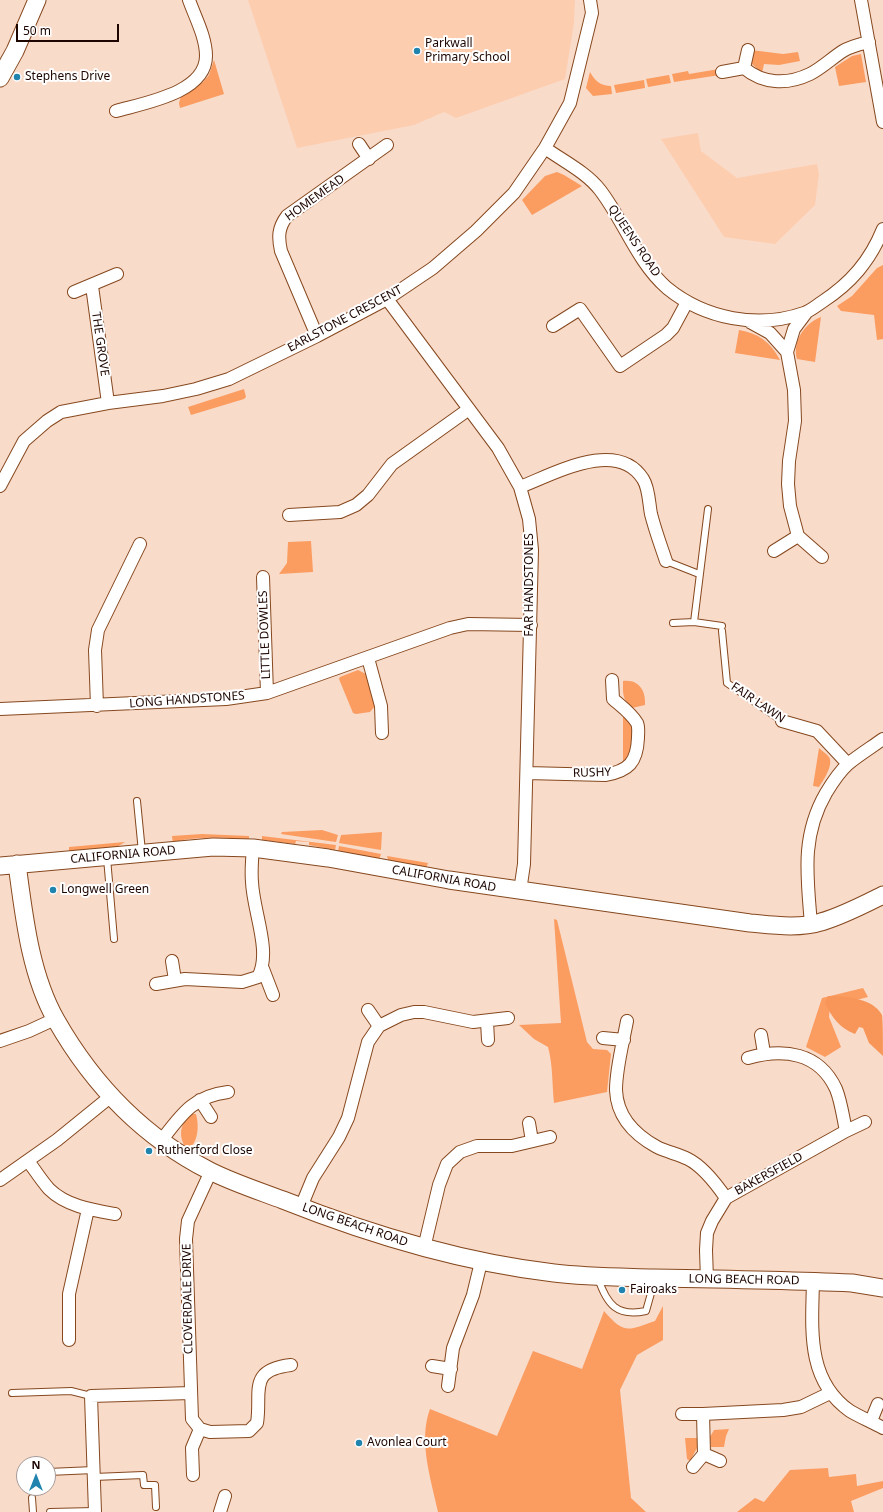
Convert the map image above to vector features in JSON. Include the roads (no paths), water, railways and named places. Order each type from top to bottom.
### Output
[{"type":"street","points":[[0,78],[15,51],[37,0]]},
{"type":"street","points":[[116,111],[168,96],[194,83],[202,73],[206,64],[206,54],[204,43],[189,0]]},
{"type":"street","name":"EARLSTONE CRESCENT","points":[[0,486],[24,441],[61,412],[108,403],[163,396],[196,389],[229,379],[317,336],[387,299],[433,268],[476,231],[514,192],[545,148],[570,103],[592,13],[590,0]]},
{"type":"street","points":[[861,0],[870,42],[883,122]]},
{"type":"street","points":[[744,68],[753,76],[771,81],[791,80],[809,74],[844,50],[870,42]]},
{"type":"street","points":[[744,68],[748,50]]},
{"type":"street","points":[[722,72],[744,68]]},
{"type":"street","points":[[359,144],[369,159]]},
{"type":"street","name":"HOMEMEAD","points":[[317,336],[281,251],[278,237],[281,224],[287,216],[387,145]]},
{"type":"street","name":"QUEENS ROAD","points":[[545,148],[586,176],[600,190],[649,268],[666,287],[687,302],[718,315],[750,321],[777,320],[806,313],[831,296],[879,251],[883,229]]},
{"type":"street","points":[[74,292],[92,286],[117,274]]},
{"type":"street","name":"THE GROVE","points":[[92,286],[108,403]]},
{"type":"street","name":"FAR HANDSTONES","points":[[387,299],[498,448],[520,487],[531,535],[531,625],[527,773],[524,864],[520,891]]},
{"type":"street","points":[[553,326],[580,310],[620,366],[666,335],[673,328],[687,302]]},
{"type":"street","points":[[806,313],[794,329],[787,352],[794,390],[795,421],[789,461],[788,484],[790,506],[798,536],[822,557]]},
{"type":"street","points":[[750,321],[770,333],[787,352]]},
{"type":"street","points":[[289,515],[340,512],[356,505],[368,495],[392,464],[469,409]]},
{"type":"street","points":[[520,487],[594,460],[613,459],[632,465],[644,480],[651,514],[666,561]]},
{"type":"street","points":[[774,551],[798,536]]},
{"type":"street","points":[[97,706],[95,650],[98,630],[140,544]]},
{"type":"street","name":"LITTLE DOWLES","points":[[263,576],[267,692]]},
{"type":"street","name":"LONG HANDSTONES","points":[[0,709],[97,706],[226,699],[267,692],[368,658],[450,628],[468,624],[531,625]]},
{"type":"street","points":[[368,658],[381,706],[382,733]]},
{"type":"street","name":"RUSHY","points":[[527,773],[605,775],[616,773],[625,769],[633,761],[637,751],[638,725],[632,716],[612,699],[612,680]]},
{"type":"street","name":"FAIR LAWN","points":[[782,721],[817,731],[848,764]]},
{"type":"street","points":[[811,924],[807,872],[807,849],[810,831],[817,810],[832,783],[848,764],[883,739]]},
{"type":"street","name":"CALIFORNIA ROAD","points":[[8,865],[213,846],[253,848],[321,857],[520,891],[750,923],[782,926],[811,924],[843,914],[883,895]]},
{"type":"street","points":[[156,984],[185,979],[242,982],[258,977],[263,968],[265,955],[252,883],[253,848]]},
{"type":"street","name":"LONG BEACH ROAD","points":[[8,865],[35,965],[55,1019],[86,1068],[110,1097],[133,1120],[161,1141],[211,1171],[361,1230],[481,1262],[553,1273],[598,1277],[813,1281],[852,1283],[883,1288]]},
{"type":"street","points":[[172,961],[175,980]]},
{"type":"street","points":[[263,968],[273,995]]},
{"type":"street","points":[[368,1010],[379,1026]]},
{"type":"street","points":[[302,1207],[313,1178],[339,1137],[348,1118],[368,1042],[379,1026],[401,1015],[414,1012],[424,1012],[474,1022],[508,1018]]},
{"type":"street","points":[[0,1041],[30,1031],[55,1019]]},
{"type":"street","points":[[487,1021],[488,1040]]},
{"type":"street","points":[[627,1021],[616,1091],[619,1107],[625,1120],[634,1133],[657,1147],[689,1159],[716,1183],[726,1198]]},
{"type":"street","points":[[761,1035],[764,1053]]},
{"type":"street","points":[[603,1038],[624,1040]]},
{"type":"street","points":[[748,1058],[764,1053],[784,1052],[806,1057],[818,1064],[828,1075],[836,1089],[846,1131]]},
{"type":"street","points":[[161,1141],[183,1113],[200,1100],[213,1094],[228,1092]]},
{"type":"street","points":[[0,1180],[57,1140],[110,1097]]},
{"type":"street","points":[[200,1100],[211,1117]]},
{"type":"street","name":"BAKERSFIELD","points":[[707,1280],[706,1250],[708,1233],[712,1221],[726,1198],[846,1131],[865,1122]]},
{"type":"street","points":[[529,1123],[532,1141]]},
{"type":"street","points":[[424,1248],[440,1184],[447,1164],[460,1152],[477,1146],[512,1146],[550,1137]]},
{"type":"street","points":[[28,1161],[49,1189],[67,1201],[88,1210],[115,1214]]},
{"type":"street","name":"CLOVERDALE DRIVE","points":[[200,1429],[192,1419],[186,1239],[188,1221],[211,1171]]},
{"type":"street","points":[[69,1340],[69,1294],[88,1210]]},
{"type":"street","points":[[448,1386],[454,1348],[473,1295],[481,1262]]},
{"type":"street","points":[[813,1281],[813,1348],[817,1366],[830,1393],[850,1411],[883,1428]]},
{"type":"street","points":[[193,1475],[192,1448],[200,1429],[210,1432],[249,1431],[257,1422],[257,1389],[260,1380],[278,1366],[291,1365]]},
{"type":"street","points":[[432,1366],[451,1368]]},
{"type":"street","points":[[95,1511],[91,1396],[191,1393]]},
{"type":"street","points":[[682,1414],[783,1410],[801,1407],[830,1393]]},
{"type":"street","points":[[871,1421],[878,1404]]},
{"type":"street","points":[[693,1467],[704,1454],[703,1414]]},
{"type":"street","points":[[704,1454],[720,1461]]},
{"type":"street","points":[[220,1512],[225,1496]]},
{"type":"lane","points":[[673,623],[694,622],[708,509]]},
{"type":"lane","points":[[666,561],[699,574]]},
{"type":"lane","name":"FAIR LAWN","points":[[694,622],[722,628],[727,683],[782,721]]},
{"type":"lane","points":[[137,801],[142,853]]},
{"type":"lane","points":[[106,856],[114,938]]},
{"type":"lane","points":[[598,1277],[607,1299],[619,1312],[633,1314],[646,1311],[655,1278]]},
{"type":"lane","points":[[12,1392],[71,1391],[91,1396]]},
{"type":"lane","points":[[56,1472],[143,1475],[144,1485],[155,1485],[156,1507]]},
{"type":"lane","points":[[32,1498],[33,1512]]},
{"type":"lane","points":[[50,1512],[95,1511]]},
{"type":"place","name":"Parkwall Primary School","points":[[417,51]]},
{"type":"place","name":"Stephens Drive","points":[[17,77]]},
{"type":"place","name":"Longwell Green","points":[[53,890]]},
{"type":"place","name":"Rutherford Close","points":[[149,1151]]},
{"type":"place","name":"Fairoaks","points":[[622,1290]]},
{"type":"place","name":"Avonlea Court","points":[[359,1443]]}]
